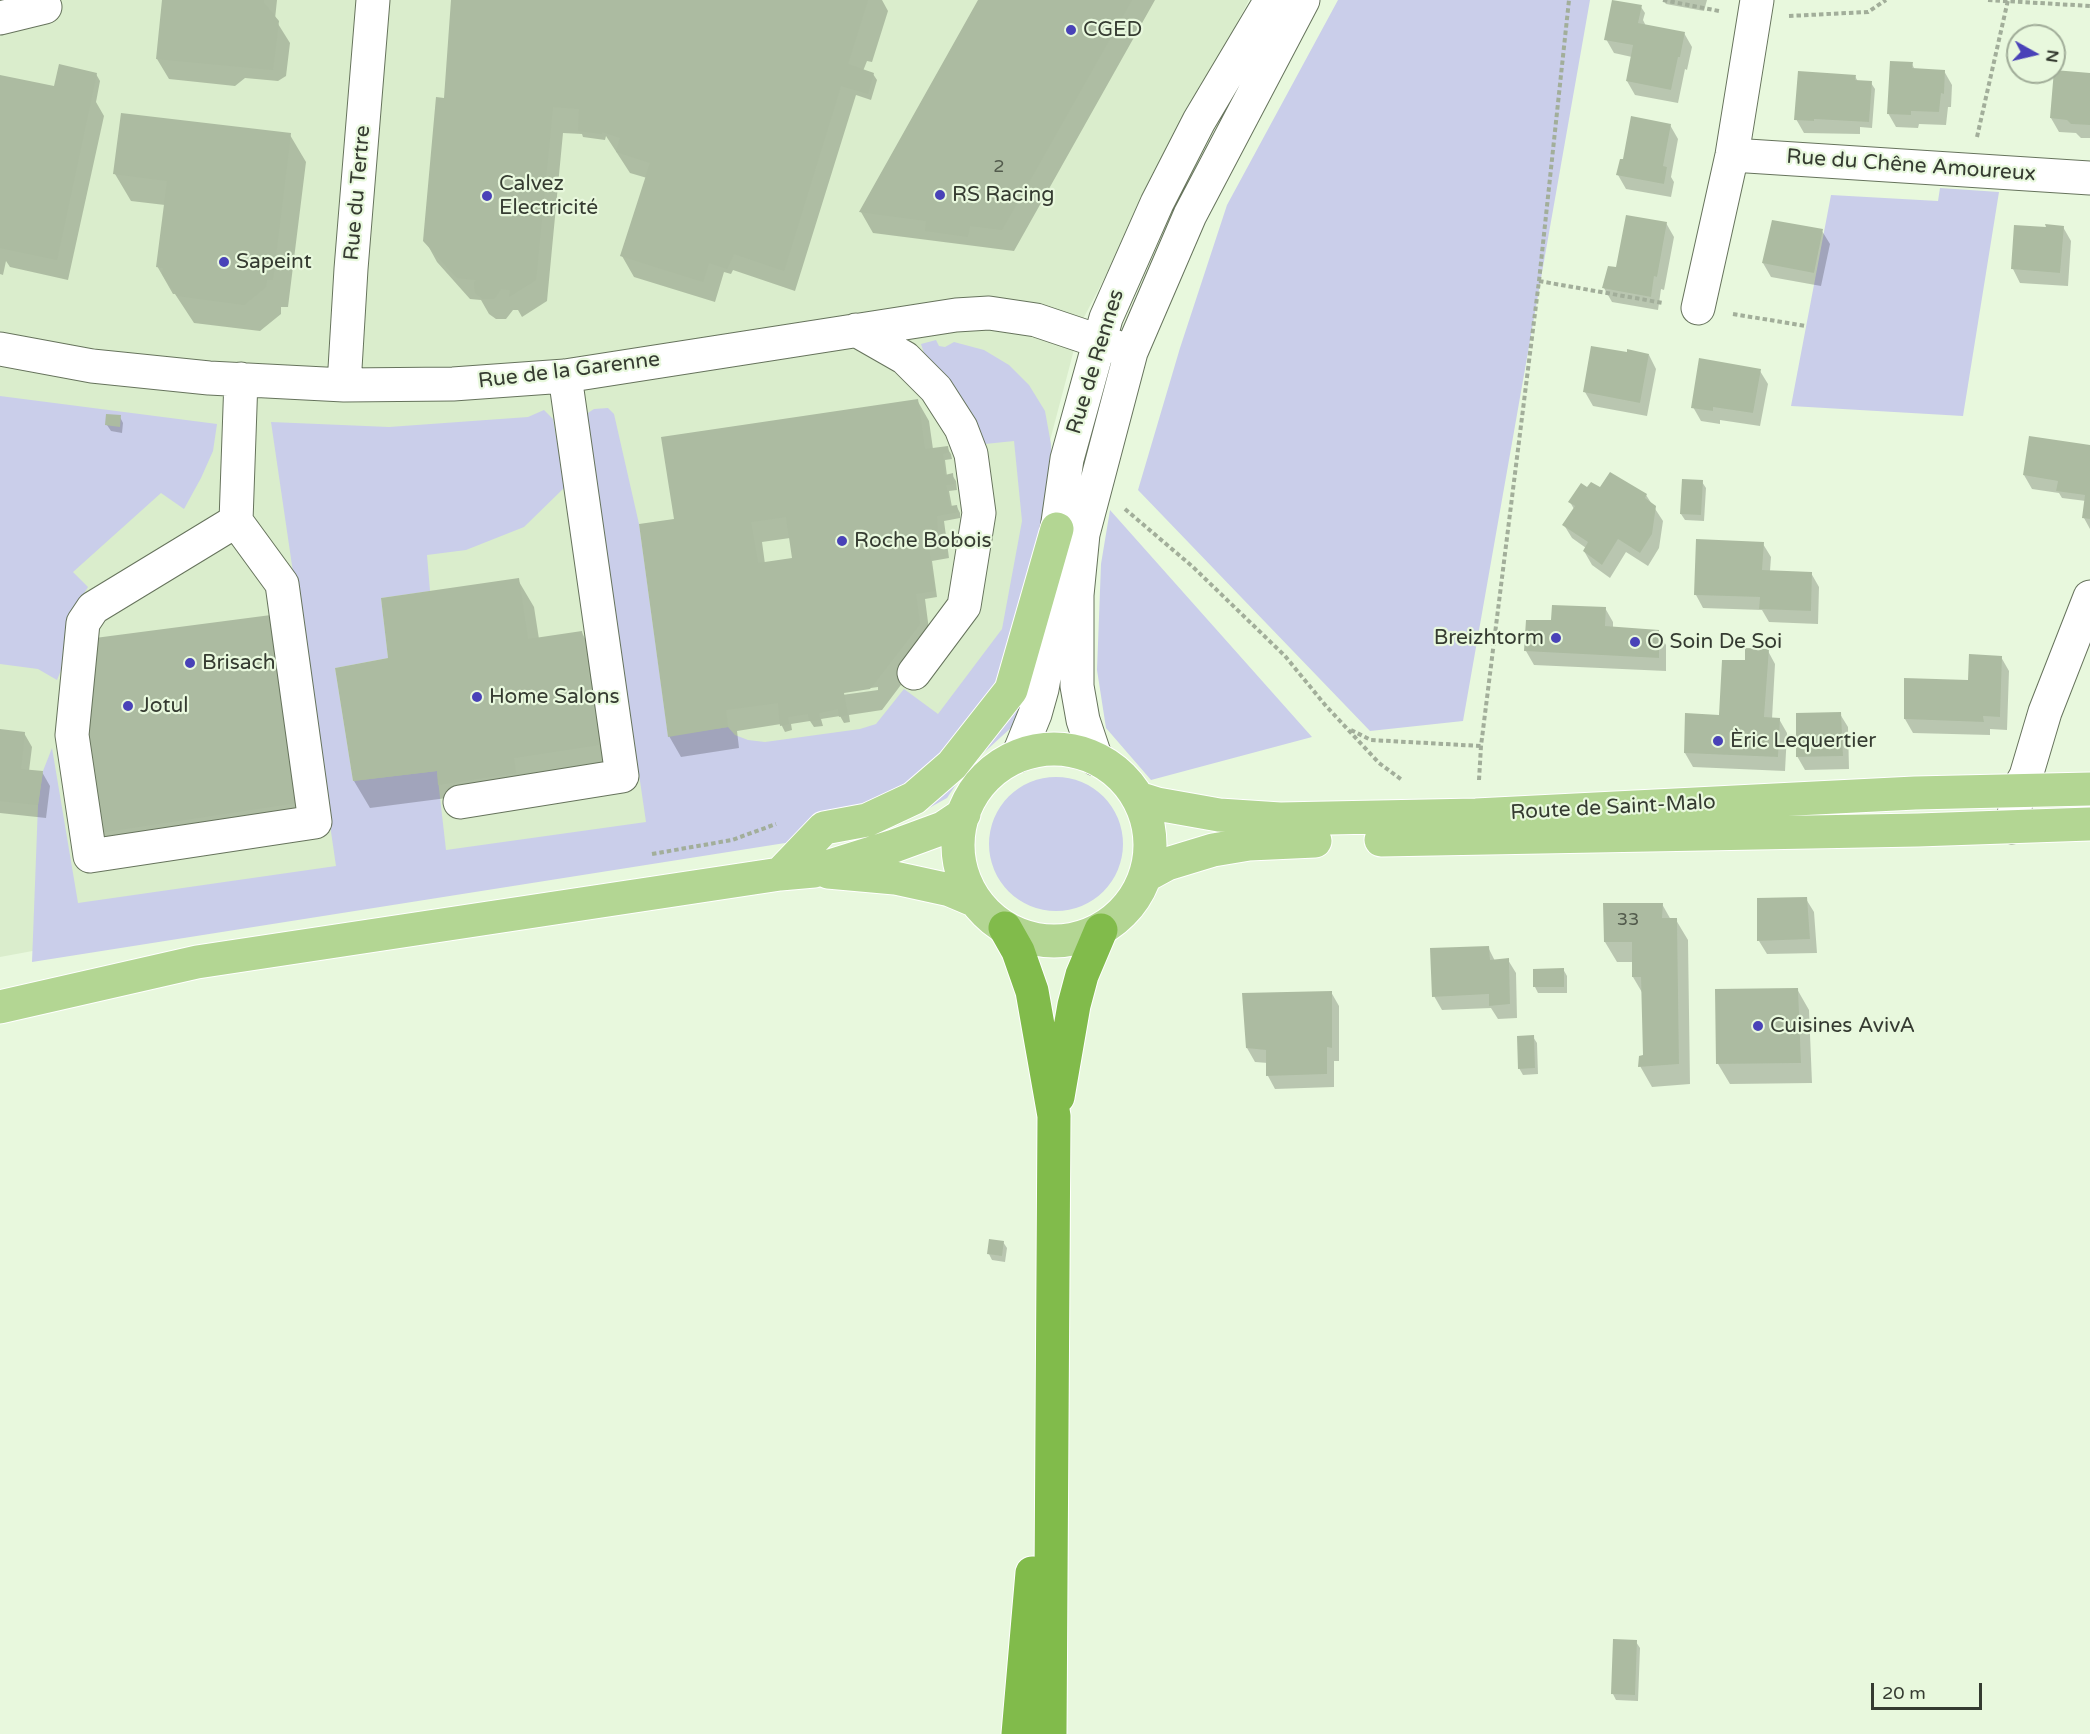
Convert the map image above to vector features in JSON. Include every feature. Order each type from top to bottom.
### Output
[{"type":"highway","points":[[1005,928],[1018,951],[1032,991],[1054,1116],[1050,1734]]},
{"type":"highway","points":[[1054,1116],[1082,975],[1101,930]]},
{"type":"highway","points":[[1018,1734],[1032,1566],[1053,1413]]},
{"type":"main road","points":[[780,874],[824,828],[867,820],[914,798],[952,765],[1011,690],[1057,529]]},
{"type":"main road","points":[[1057,749],[1077,752],[1096,759],[1113,769],[1126,782],[1138,798],[1146,816],[1150,836],[1149,856],[1145,876],[1138,892],[1116,920],[1101,930],[1078,939],[1053,942],[1028,938],[1005,928],[989,916],[976,901],[965,881],[959,859],[959,836],[964,814],[973,796],[1000,766],[1018,756],[1057,749]]},
{"type":"main road","name":"Route de Saint-Malo","points":[[1138,798],[1157,804],[1250,819],[1476,814],[1915,793],[2090,789]]},
{"type":"main road","points":[[814,871],[943,828],[964,814]]},
{"type":"main road","name":"Route de Saint-Malo","points":[[1145,876],[1167,864],[1213,850],[1284,841],[2090,824]]},
{"type":"main road","points":[[0,1007],[197,962],[780,874],[814,871],[895,879],[950,890],[976,901]]},
{"type":"street","name":"Rue du Tertre","points":[[344,385],[373,0]]},
{"type":"street","name":"Rue de Rennes","points":[[1018,756],[1035,714],[1042,689],[1050,644],[1057,529],[1067,459],[1098,341],[1126,269],[1157,203],[1199,121],[1271,0]]},
{"type":"street","name":"Rue de Rennes","points":[[1096,759],[1083,720],[1077,686],[1078,585],[1083,534],[1131,352],[1190,215],[1303,0]]},
{"type":"street","points":[[0,18],[45,6]]},
{"type":"street","points":[[1698,308],[1732,154],[1755,9]]},
{"type":"street","name":"Rue du Chêne Amoureux","points":[[1732,154],[2090,178]]},
{"type":"street","name":"Rue de la Garenne","points":[[0,349],[92,366],[241,380],[344,385],[453,384],[566,376],[956,315],[989,313],[1036,320],[1131,352]]},
{"type":"street","points":[[856,330],[905,358],[936,389],[961,428],[971,454],[979,513],[964,606],[914,673]]},
{"type":"street","points":[[460,802],[622,777],[566,376]]},
{"type":"street","points":[[236,521],[93,608],[83,623],[72,735],[90,856],[315,822],[282,584],[236,521],[241,380]]},
{"type":"street","points":[[2012,827],[2018,790],[2026,776],[2045,712],[2090,597]]},
{"type":"path","points":[[1476,814],[1481,746],[1539,281],[1569,0]]},
{"type":"path","points":[[1663,0],[1755,9],[1868,12],[1886,0]]},
{"type":"path","points":[[1988,0],[2090,6]]},
{"type":"path","points":[[1970,170],[2008,0]]},
{"type":"path","points":[[1092,496],[1114,501],[1193,567],[1285,656],[1347,728],[1371,740],[1481,746]]},
{"type":"path","points":[[650,855],[732,840],[777,824]]},
{"type":"shaded area","points":[[0,0],[1249,0],[1081,323],[1047,452],[1033,577],[909,789],[0,957]]},
{"type":"shaded area","points":[[1338,0],[1590,0],[1463,721],[1370,731],[1138,490],[1180,348],[1227,205]]},
{"type":"shaded area","points":[[1940,188],[1999,192],[1963,416],[1791,406],[1831,195],[1938,201]]},
{"type":"shaded area","points":[[936,340],[939,346],[945,347],[954,342],[984,350],[1009,365],[1029,385],[1045,411],[1051,444],[1052,476],[1030,678],[1013,726],[967,768],[947,798],[920,813],[880,828],[32,962],[38,805],[43,771],[52,748],[78,903],[336,866],[271,422],[389,427],[528,417],[544,410],[553,419],[565,487],[524,527],[466,550],[427,555],[430,591],[381,598],[388,658],[335,668],[353,781],[437,771],[446,850],[646,822],[587,420],[588,413],[594,409],[608,408],[614,414],[639,524],[668,736],[728,727],[735,735],[748,740],[765,742],[860,729],[876,724],[904,689],[938,714],[1002,629],[1022,521],[1014,441],[985,444],[950,383],[924,353],[921,344]]},
{"type":"shaded area","points":[[0,396],[217,424],[213,451],[184,509],[161,493],[73,572],[88,587],[69,617],[64,663],[57,680],[38,669],[0,664]]},
{"type":"shaded area","points":[[1110,510],[1312,737],[1151,780],[1106,728],[1097,670],[1101,564]]},
{"type":"shaded area","points":[[1056,777],[1082,782],[1103,797],[1118,818],[1123,844],[1118,870],[1103,891],[1082,906],[1056,911],[1030,906],[1009,891],[994,870],[989,844],[994,818],[1009,797],[1030,782]]},
{"type":"building","points":[[162,0],[264,0],[279,21],[273,70],[156,59]]},
{"type":"building","points":[[451,0],[868,0],[848,64],[874,73],[868,94],[841,86],[784,271],[734,254],[727,269],[709,263],[703,282],[620,256],[650,163],[616,152],[620,138],[602,132],[602,134],[578,131],[579,109],[553,107],[536,280],[509,297],[510,290],[501,289],[494,299],[483,299],[475,293],[476,280],[457,278],[423,241],[436,97],[444,98]]},
{"type":"building","points":[[978,0],[1132,0],[1002,230],[970,226],[968,237],[925,231],[926,221],[859,212]]},
{"type":"building","points":[[1612,0],[1642,5],[1638,23],[1685,32],[1671,90],[1626,81],[1633,45],[1604,40]]},
{"type":"building","points":[[1890,61],[1913,62],[1912,68],[1945,70],[1944,94],[1941,93],[1939,112],[1911,111],[1911,115],[1887,114]]},
{"type":"building","points":[[59,64],[97,73],[57,260],[0,248],[0,75],[54,86]]},
{"type":"building","points":[[1798,71],[1856,75],[1855,80],[1872,81],[1869,122],[1794,120]]},
{"type":"building","points":[[2066,71],[2090,73],[2090,125],[2071,124],[2067,120],[2050,118],[2053,84],[2066,84]]},
{"type":"building","points":[[121,113],[291,133],[273,280],[267,280],[266,287],[244,305],[177,296],[162,274],[163,268],[156,267],[167,181],[113,174]]},
{"type":"building","points":[[1631,116],[1671,124],[1663,166],[1667,167],[1664,184],[1616,175],[1620,159],[1623,159]]},
{"type":"building","points":[[1626,215],[1667,222],[1651,297],[1602,288],[1608,266],[1616,267]]},
{"type":"building","points":[[1772,220],[1823,229],[1814,273],[1762,263]]},
{"type":"building","points":[[2045,224],[2064,226],[2060,273],[2011,269],[2014,225],[2046,227]]},
{"type":"building","points":[[1591,346],[1627,352],[1627,349],[1649,354],[1640,403],[1583,392]]},
{"type":"building","points":[[1699,358],[1761,369],[1753,413],[1713,407],[1713,411],[1691,408]]},
{"type":"building","points":[[918,399],[925,449],[948,446],[949,452],[943,454],[945,475],[953,473],[954,484],[946,485],[950,506],[957,505],[958,512],[937,516],[938,538],[928,540],[935,591],[916,594],[920,624],[870,689],[844,693],[848,715],[839,717],[838,709],[819,713],[820,720],[809,721],[808,714],[788,717],[789,724],[780,726],[778,703],[726,710],[728,727],[668,737],[639,524],[674,519],[661,437]],"holes":[[[786,517],[792,558],[758,563],[751,522]]]},
{"type":"building","points":[[106,414],[121,415],[120,427],[105,425]]},
{"type":"building","points":[[2029,436],[2090,445],[2090,519],[2082,518],[2085,495],[2056,491],[2058,481],[2023,475]]},
{"type":"building","points":[[1610,472],[1647,494],[1645,498],[1656,506],[1652,534],[1640,553],[1618,539],[1602,565],[1583,551],[1588,542],[1562,525],[1575,506],[1568,502],[1581,483],[1587,487],[1591,482],[1600,487]]},
{"type":"building","points":[[1682,479],[1703,480],[1701,515],[1680,514]]},
{"type":"building","points":[[1696,539],[1764,542],[1762,570],[1812,572],[1811,611],[1759,609],[1760,597],[1694,595]]},
{"type":"building","points":[[519,578],[528,639],[582,631],[599,745],[514,758],[516,773],[438,785],[437,771],[353,781],[335,668],[388,658],[381,598]]},
{"type":"building","points":[[1552,605],[1606,607],[1605,626],[1659,630],[1659,658],[1524,651],[1526,620],[1551,620]]},
{"type":"building","points":[[271,615],[297,803],[99,833],[85,733],[95,638]]},
{"type":"building","points":[[1745,648],[1769,649],[1764,717],[1780,718],[1778,757],[1684,753],[1685,713],[1719,715],[1722,660],[1745,660]]},
{"type":"building","points":[[1969,654],[2002,656],[2000,717],[1983,716],[1984,722],[1904,719],[1904,678],[1968,680]]},
{"type":"building","points":[[1841,712],[1843,756],[1796,757],[1796,713]]},
{"type":"building","points":[[0,729],[25,732],[21,769],[43,771],[38,805],[0,801]]},
{"type":"building","points":[[1807,897],[1810,939],[1757,941],[1757,898]]},
{"type":"building","points":[[1603,903],[1663,903],[1662,918],[1677,918],[1679,1064],[1638,1067],[1639,1056],[1643,1055],[1641,977],[1632,977],[1632,942],[1604,942]]},
{"type":"building","points":[[1489,946],[1490,960],[1509,958],[1510,1004],[1489,1006],[1489,994],[1432,997],[1430,948]]},
{"type":"building","points":[[1564,968],[1564,987],[1533,987],[1533,969]]},
{"type":"building","points":[[1798,988],[1801,1063],[1716,1064],[1715,989]]},
{"type":"building","points":[[1332,991],[1332,1048],[1327,1047],[1327,1074],[1266,1076],[1266,1050],[1246,1048],[1242,993]]},
{"type":"building","points":[[1534,1035],[1535,1068],[1518,1069],[1517,1036]]},
{"type":"building","points":[[989,1239],[1004,1241],[1002,1256],[987,1254]]},
{"type":"building","points":[[1613,1639],[1637,1640],[1635,1695],[1611,1694]]},
{"type":"place","name":"CGED","points":[[1071,30]]},
{"type":"place","name":"RS Racing","points":[[940,195]]},
{"type":"place","name":"Calvez Electricité","points":[[487,196]]},
{"type":"place","name":"Sapeint","points":[[224,262]]},
{"type":"place","name":"Roche Bobois","points":[[842,541]]},
{"type":"place","name":"Breizhtorm","points":[[1556,638]]},
{"type":"place","name":"O Soin De Soi","points":[[1635,642]]},
{"type":"place","name":"Brisach","points":[[190,663]]},
{"type":"place","name":"Home Salons","points":[[477,697]]},
{"type":"place","name":"Jotul","points":[[128,706]]},
{"type":"place","name":"Èric Lequertier","points":[[1718,741]]},
{"type":"place","name":"Cuisines AvivA","points":[[1758,1026]]}]
